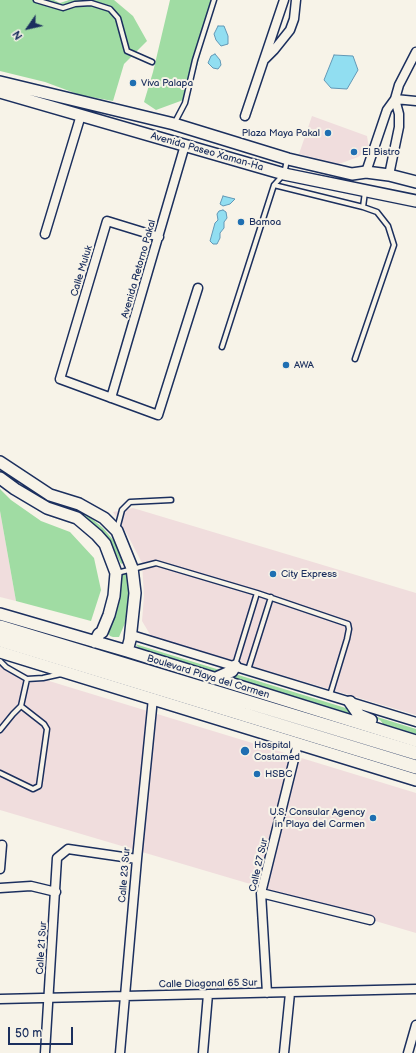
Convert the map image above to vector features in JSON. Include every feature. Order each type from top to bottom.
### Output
[{"type":"highway","points":[[0,627],[416,753]]},
{"type":"highway","points":[[0,640],[416,767]]},
{"type":"main road","name":"Avenida Paseo Xaman-Ha","points":[[0,82],[174,124],[288,159],[352,174],[366,172],[389,175],[416,182]]},
{"type":"main road","name":"Avenida Paseo Xaman-Ha","points":[[0,92],[284,174],[416,201]]},
{"type":"main road","points":[[0,462],[50,495],[79,504],[104,518],[117,531],[132,568],[136,593],[129,646]]},
{"type":"main road","points":[[0,478],[15,489],[47,508],[76,518],[98,535],[105,544],[116,573],[114,596],[109,615],[102,632],[99,634],[95,642]]},
{"type":"main road","points":[[15,489],[19,483],[28,480]]},
{"type":"main road","name":"Boulevard Playa del Carmen","points":[[0,614],[95,642],[129,646],[214,679],[416,741]]},
{"type":"main road","points":[[0,652],[416,780]]},
{"type":"main road","points":[[214,679],[232,671],[235,666]]},
{"type":"main road","points":[[350,702],[358,715],[375,721],[383,730]]},
{"type":"street","points":[[245,116],[284,0]]},
{"type":"street","points":[[264,59],[274,50],[290,30],[294,19],[296,0]]},
{"type":"street","points":[[389,175],[399,127],[395,99],[398,85],[416,52]]},
{"type":"street","points":[[395,99],[416,101]]},
{"type":"street","points":[[366,172],[387,110],[395,99]]},
{"type":"street","points":[[45,234],[80,115]]},
{"type":"street","name":"Avenida Retorno Pakal","points":[[111,398],[185,146]]},
{"type":"street","name":"Calle Muluk","points":[[111,398],[60,379],[107,221],[159,237]]},
{"type":"street","points":[[111,398],[158,415],[198,288]]},
{"type":"street","points":[[129,646],[135,636],[416,722]]},
{"type":"street","name":"Calle 23 Sur","points":[[120,1053],[124,996],[153,698]]},
{"type":"street","name":"Calle 27 Sur","points":[[267,993],[261,893],[298,743]]},
{"type":"street","points":[[0,869],[2,845]]},
{"type":"street","name":"Calle 21 Sur","points":[[45,1053],[58,858],[68,849],[137,859]]},
{"type":"street","points":[[0,888],[31,886],[56,892]]},
{"type":"street","points":[[261,893],[370,920]]},
{"type":"street","name":"Calle Diagonal 65 Sur","points":[[0,999],[416,989]]},
{"type":"street","points":[[284,1053],[290,992]]},
{"type":"street","points":[[203,1053],[208,994]]},
{"type":"street","points":[[408,1053],[416,1025]]},
{"type":"lane","points":[[36,0],[63,8],[75,4],[91,3],[110,9],[118,18],[127,51],[152,62]]},
{"type":"lane","points":[[174,124],[184,103],[195,60],[214,0]]},
{"type":"lane","points":[[222,347],[274,185],[284,174],[288,159]]},
{"type":"lane","points":[[274,185],[363,207],[376,212],[388,226],[394,245],[355,359]]},
{"type":"lane","points":[[363,207],[366,190]]},
{"type":"lane","points":[[117,531],[122,510],[130,502],[171,500]]},
{"type":"lane","points":[[116,573],[156,563],[271,597],[348,624],[347,639],[330,695]]},
{"type":"lane","points":[[235,666],[258,593]]},
{"type":"lane","points":[[248,670],[271,597]]},
{"type":"lane","points":[[0,661],[6,667],[27,679],[43,678],[65,672]]},
{"type":"lane","points":[[0,730],[21,706],[27,679]]},
{"type":"lane","points":[[0,773],[34,789],[39,786],[47,729],[44,724],[21,706]]},
{"type":"shaded area","points":[[312,116],[367,136],[369,148],[358,157],[339,164],[299,154]]},
{"type":"shaded area","points":[[133,508],[416,593],[416,715],[151,636],[142,621],[144,596],[142,563],[127,534],[113,512]]},
{"type":"shaded area","points":[[0,511],[16,601],[0,597]]},
{"type":"shaded area","points":[[0,666],[416,793],[416,933],[0,810]]},
{"type":"green space","points":[[0,0],[54,0],[60,3],[69,0],[114,0],[133,16],[147,41],[124,64],[113,101],[80,95],[45,82],[0,71]]},
{"type":"green space","points":[[170,0],[216,0],[186,99],[156,110],[144,102],[153,72]]},
{"type":"green space","points":[[0,489],[11,500],[41,521],[70,532],[94,558],[101,590],[91,621],[16,601],[0,511]]},
{"type":"green space","points":[[69,504],[85,513],[103,528],[115,542],[125,562],[121,564],[105,536],[92,523],[66,508],[65,506]]},
{"type":"green space","points":[[125,573],[130,574],[131,586],[128,616],[119,637],[113,637],[108,633],[118,607],[121,594],[121,575]]},
{"type":"green space","points":[[0,619],[416,746],[416,749],[0,622]]},
{"type":"green space","points":[[135,644],[223,671],[215,674],[143,651]]},
{"type":"green space","points":[[235,674],[349,709],[354,716],[226,678]]},
{"type":"green space","points":[[361,712],[416,729],[416,735],[384,725],[380,720],[365,715]]},
{"type":"water","points":[[218,26],[224,26],[228,36],[228,44],[221,46],[216,40],[214,34]]},
{"type":"water","points":[[215,54],[220,60],[221,65],[218,69],[213,68],[208,63],[211,56]]},
{"type":"water","points":[[334,55],[353,56],[358,70],[347,89],[331,88],[324,80]]},
{"type":"water","points":[[223,196],[235,199],[230,204],[223,206],[220,204]]},
{"type":"water","points":[[223,210],[226,212],[227,218],[224,222],[224,228],[220,233],[220,238],[217,244],[213,244],[210,241],[215,223],[218,220],[217,214],[219,211]]},
{"type":"place","name":"Viva Palapa","points":[[133,83]]},
{"type":"place","name":"Plaza Maya Pakal","points":[[328,133]]},
{"type":"place","name":"El Bistro","points":[[354,152]]},
{"type":"place","name":"Bamoa","points":[[241,222]]},
{"type":"place","name":"AWA","points":[[286,365]]},
{"type":"place","name":"City Express","points":[[273,574]]},
{"type":"place","name":"Hospital Costamed","points":[[245,751]]},
{"type":"place","name":"HSBC","points":[[257,774]]},
{"type":"place","name":"U.S. Consular Agency in Playa del Carmen","points":[[373,818]]}]
